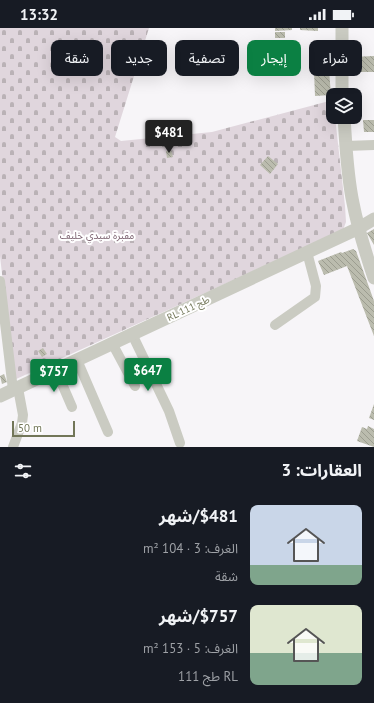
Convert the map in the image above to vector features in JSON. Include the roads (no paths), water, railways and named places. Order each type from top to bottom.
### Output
[{"type":"street","points":[[342,28],[342,88]]},
{"type":"street","points":[[344,124],[353,203],[364,248],[374,278]]},
{"type":"street","points":[[346,146],[374,145]]},
{"type":"street","name":"RL طج 111","points":[[0,396],[359,228],[374,219]]},
{"type":"street","points":[[275,325],[315,297],[316,286],[307,252]]},
{"type":"street","points":[[0,281],[3,338],[15,389],[23,415],[22,423],[13,447]]},
{"type":"street","points":[[132,334],[169,411],[180,443]]},
{"type":"street","points":[[112,344],[134,386]]},
{"type":"street","points":[[78,360],[108,432]]},
{"type":"street","points":[[56,370],[72,408]]},
{"type":"park label","name":"مقبرة سيدي خليف","points":[[97,235]]}]
